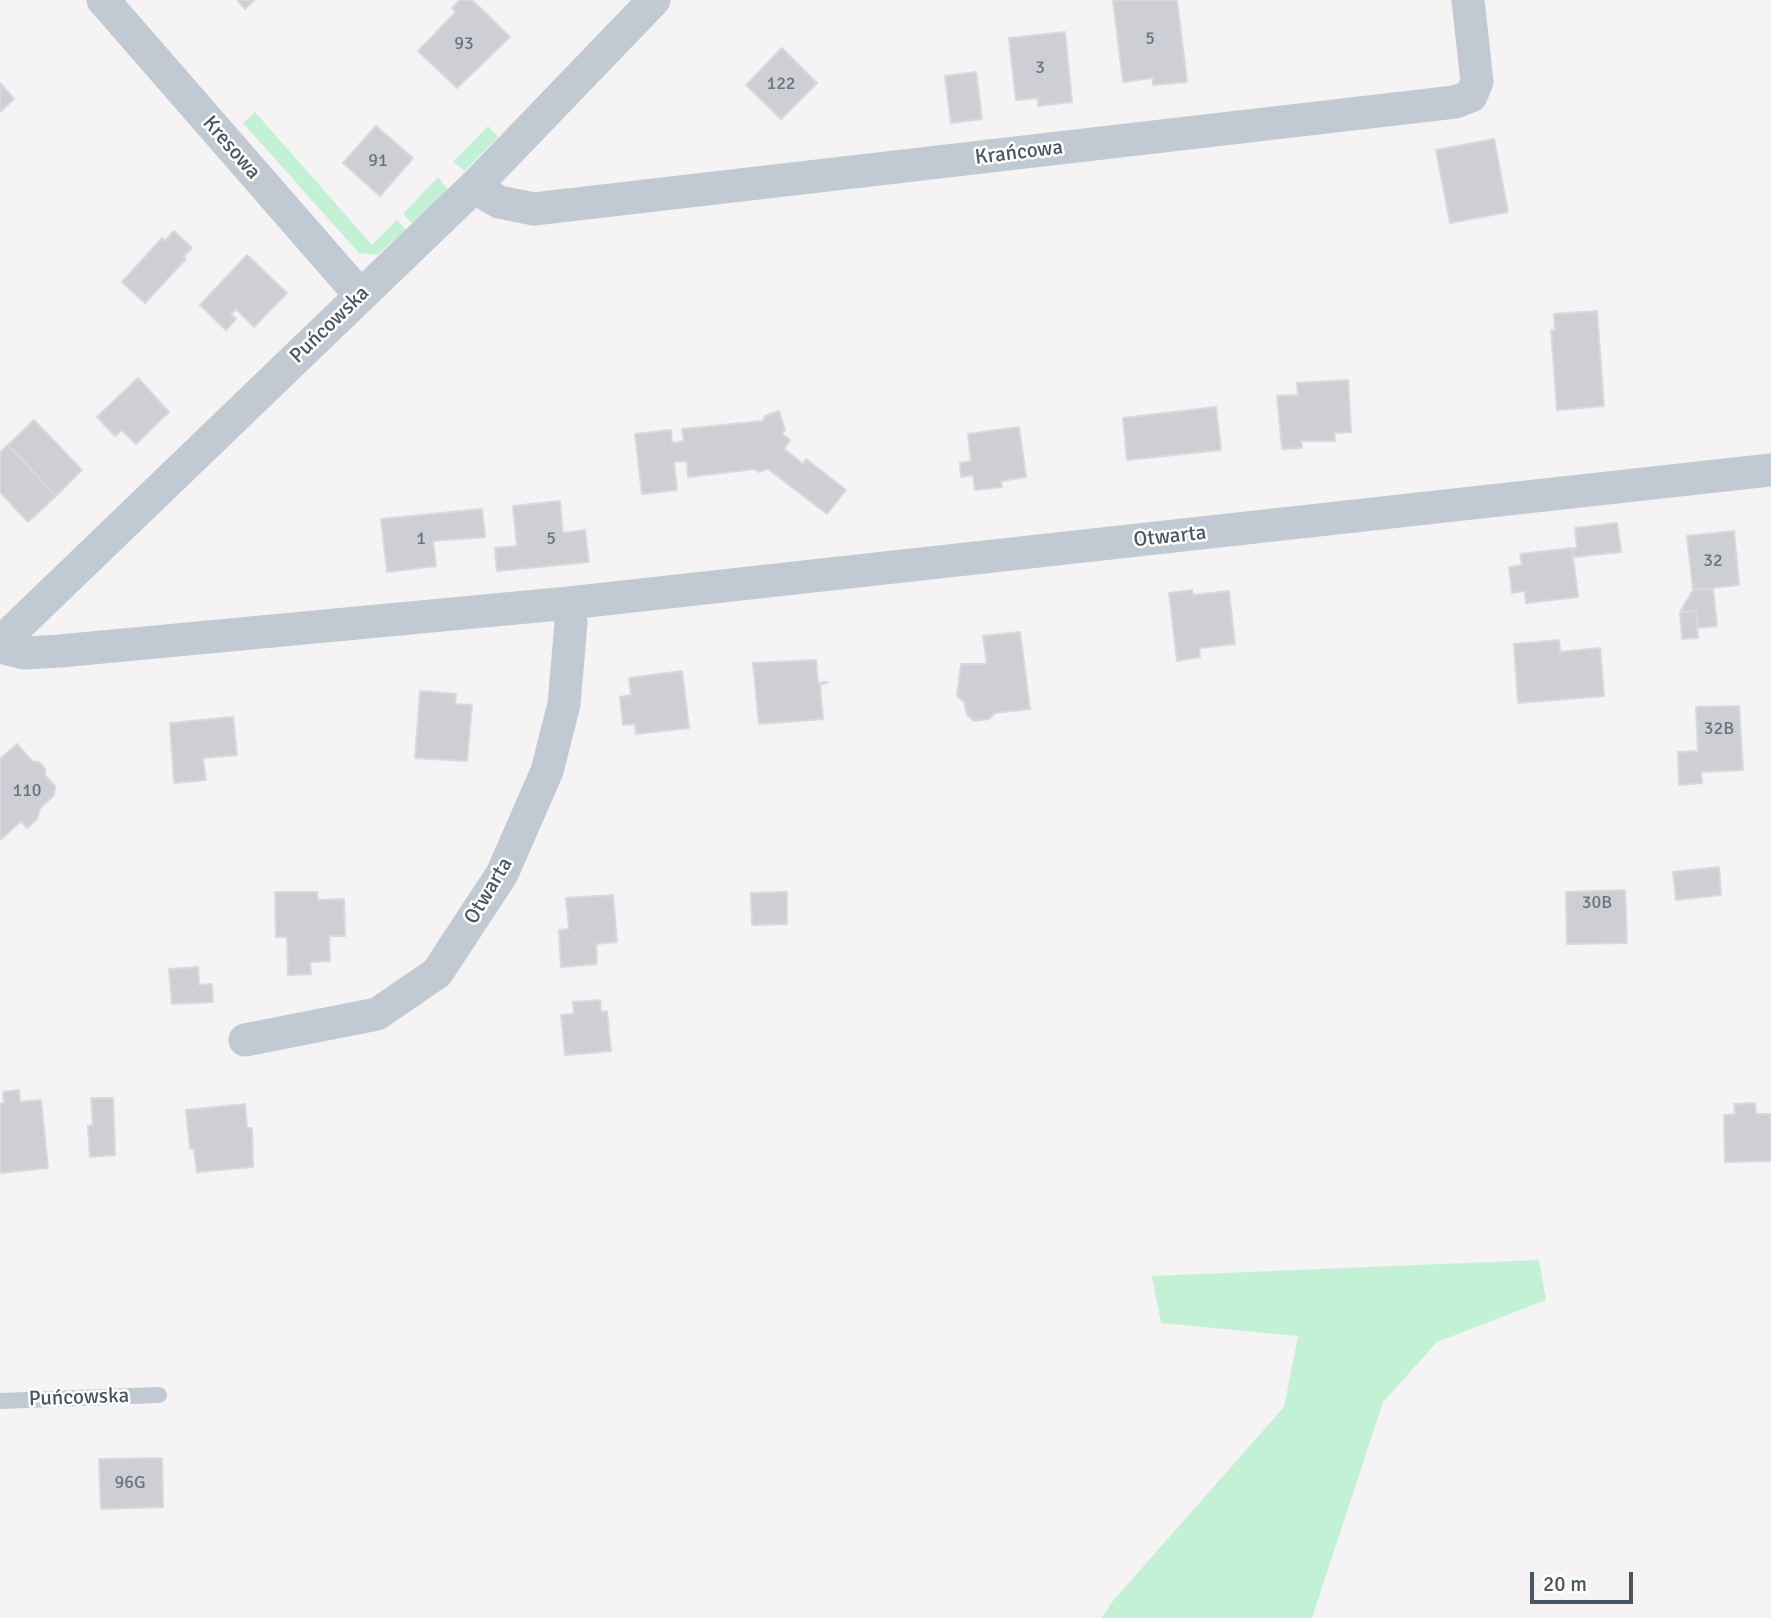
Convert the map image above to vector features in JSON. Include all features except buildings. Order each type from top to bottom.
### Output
[{"type":"street","name":"Kresowa","points":[[103,0],[360,295]]},
{"type":"street","name":"Puńcowska","points":[[0,645],[477,184],[654,0]]},
{"type":"street","name":"Krańcowa","points":[[477,184],[487,195],[499,202],[534,209],[1455,102],[1471,96],[1477,82],[1468,0]]},
{"type":"street","name":"Otwarta","points":[[0,645],[24,653],[60,651],[569,603],[1771,470]]},
{"type":"street","name":"Otwarta","points":[[245,1040],[377,1014],[437,973],[502,874],[547,771],[564,704],[571,623],[569,603]]},
{"type":"lane","name":"Puńcowska","points":[[0,1401],[159,1395]]},
{"type":"green space","points":[[255,112],[372,245],[397,220],[406,230],[377,255],[359,253],[243,123]]},
{"type":"green space","points":[[488,126],[498,137],[465,171],[453,162]]},
{"type":"green space","points":[[438,177],[448,190],[412,223],[403,214]]},
{"type":"green space","points":[[1539,1260],[1546,1300],[1437,1342],[1383,1402],[1312,1618],[1102,1618],[1112,1602],[1284,1407],[1298,1336],[1161,1323],[1152,1276]]}]
